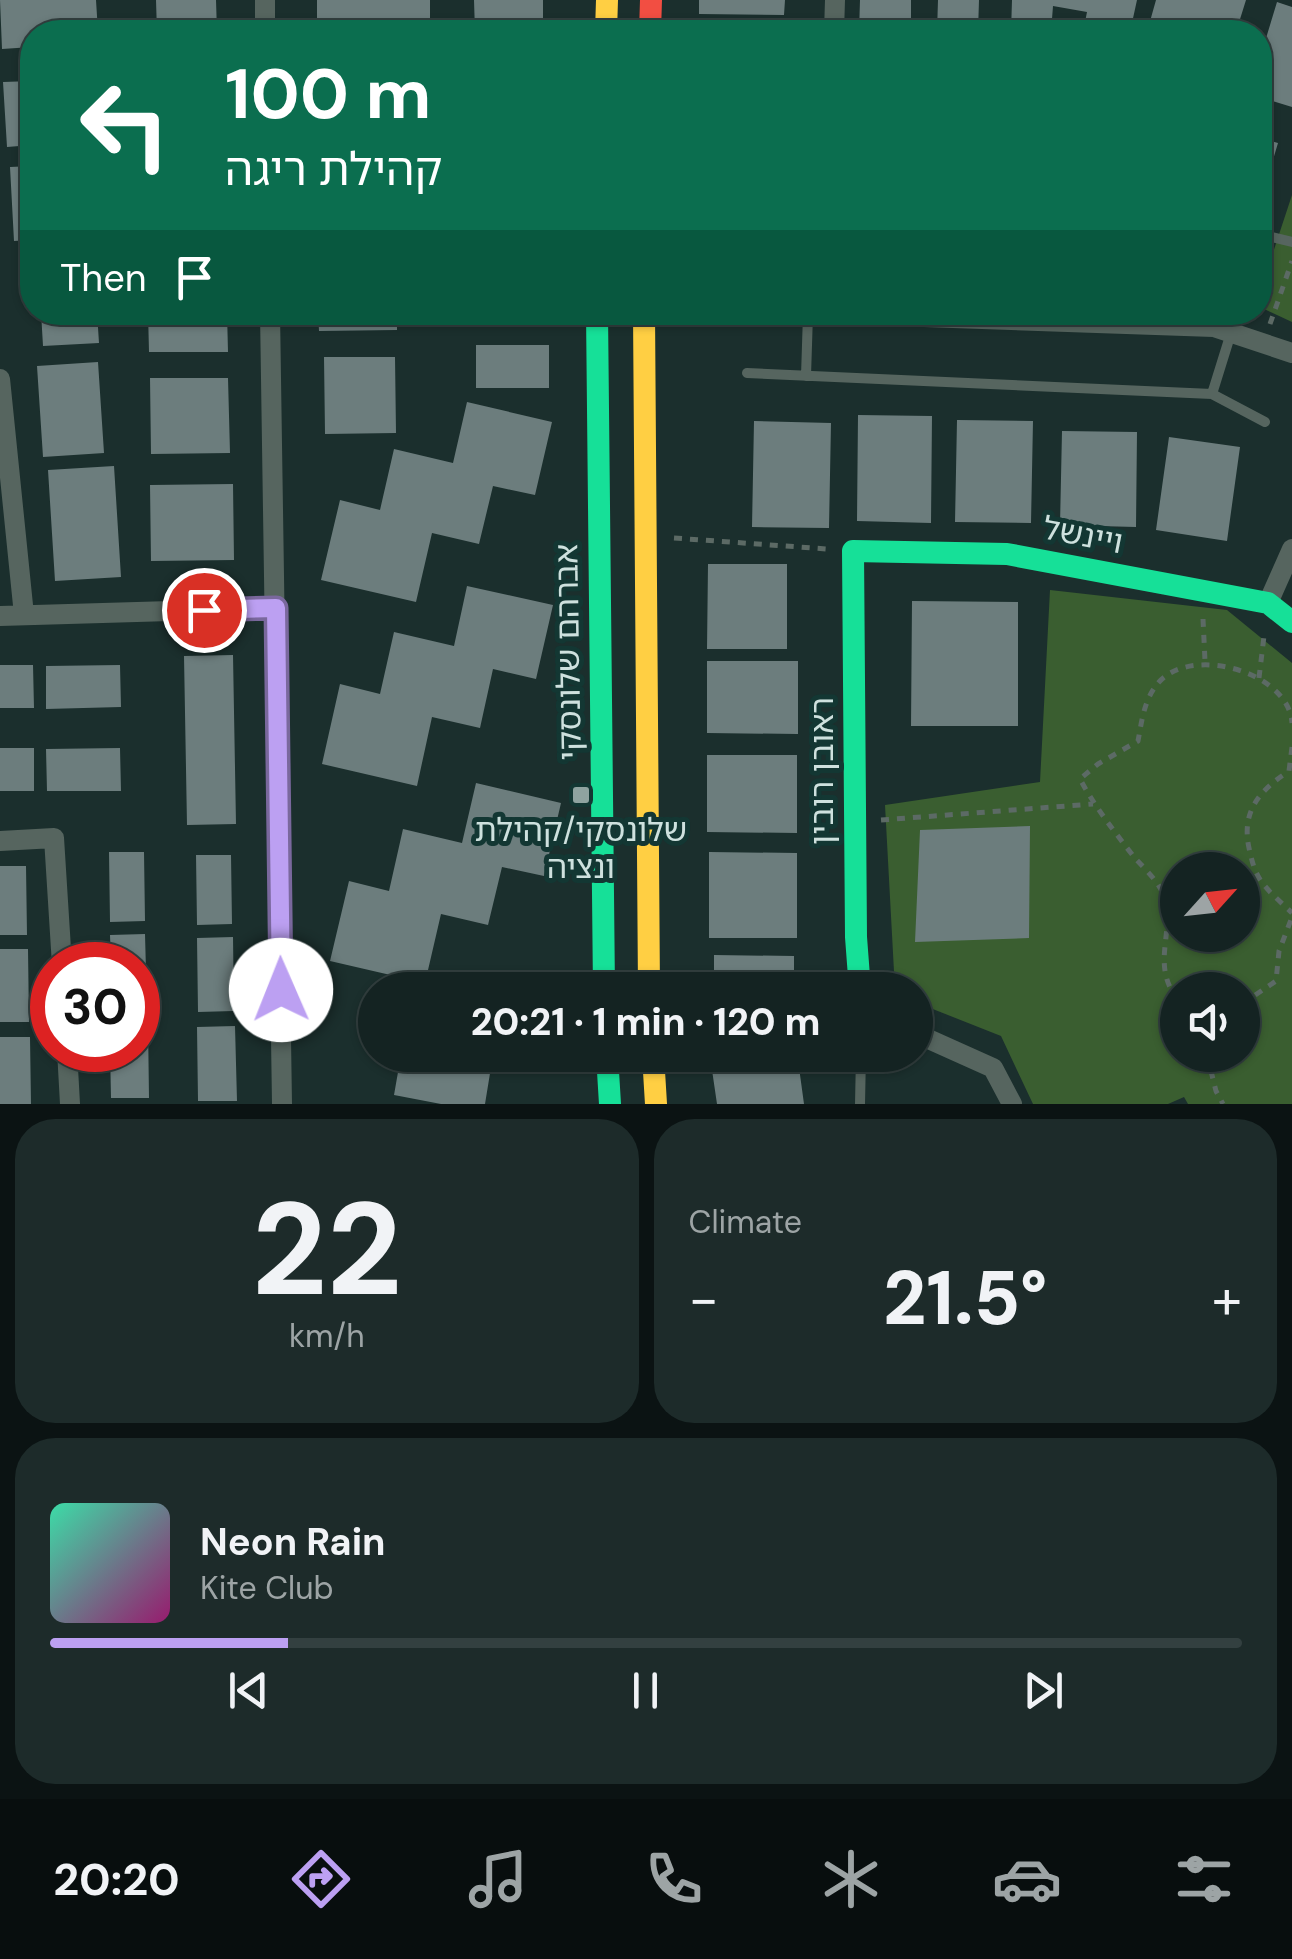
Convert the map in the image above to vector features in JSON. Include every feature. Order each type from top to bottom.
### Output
[{"type":"street","points":[[270,325],[282,1104]]},
{"type":"street","name":"אברהם שלונסקי","points":[[597,325],[604,972]]},
{"type":"street","points":[[641,325],[649,972]]},
{"type":"street","points":[[1156,325],[1214,327],[1292,353]]},
{"type":"street","points":[[0,379],[24,615]]},
{"type":"street","name":"ויינשל","points":[[854,550],[1007,554],[1268,603],[1292,622]]},
{"type":"street","name":"ראובן רובין","points":[[854,550],[859,972]]},
{"type":"street","points":[[1268,603],[1292,550]]},
{"type":"street","points":[[0,616],[276,608]]},
{"type":"street","points":[[0,840],[54,838],[61,942]]},
{"type":"street","points":[[933,1041],[994,1068],[1012,1104]]},
{"type":"street","points":[[68,1072],[70,1104]]},
{"type":"street","points":[[609,1072],[610,1104]]},
{"type":"street","points":[[654,1072],[656,1104]]},
{"type":"lane","points":[[806,376],[808,325]]},
{"type":"lane","points":[[1212,394],[1231,333]]},
{"type":"lane","points":[[747,373],[1212,394],[1265,422]]},
{"type":"lane","points":[[860,1104],[861,1072]]},
{"type":"path","points":[[1272,320],[1292,261]]},
{"type":"path","points":[[1264,343],[1270,325]]},
{"type":"path","points":[[646,536],[854,550]]},
{"type":"path","points":[[1202,591],[1205,661]]},
{"type":"path","points":[[1259,678],[1268,603]]},
{"type":"path","points":[[1164,972],[1163,940],[1169,919],[1162,890],[1093,804],[1080,778],[1138,741],[1146,703],[1161,679],[1205,661],[1259,678],[1280,694],[1292,724]]},
{"type":"path","points":[[1260,992],[1276,982],[1279,950],[1292,915],[1255,870],[1246,824],[1250,808],[1268,785],[1291,770],[1292,748]]},
{"type":"path","points":[[855,822],[1093,804]]},
{"type":"path","points":[[1211,1072],[1223,1104]]},
{"type":"green space","points":[[1292,195],[1292,322],[1272,313],[1272,256]]},
{"type":"green space","points":[[1050,590],[1227,610],[1292,663],[1292,1104],[1188,1104],[1184,1097],[1168,1104],[1033,1104],[1001,1036],[933,1009],[933,972],[894,972],[885,805],[1040,782]]},
{"type":"building","points":[[0,0],[96,0],[97,20],[20,20],[20,48],[2,49]]},
{"type":"building","points":[[156,0],[216,0],[217,20],[157,20]]},
{"type":"building","points":[[317,0],[430,0],[430,20],[317,20]]},
{"type":"building","points":[[474,0],[543,0],[543,20],[475,20]]},
{"type":"building","points":[[699,0],[785,0],[784,15],[699,14]]},
{"type":"building","points":[[860,0],[911,0],[911,20],[859,20]]},
{"type":"building","points":[[938,0],[979,0],[978,20],[937,20]]},
{"type":"building","points":[[1012,0],[1137,0],[1133,20],[1085,20],[1087,12],[1053,6],[1052,20],[1011,20]]},
{"type":"building","points":[[1156,0],[1246,0],[1240,20],[1150,20]]},
{"type":"building","points":[[1277,2],[1292,7],[1292,107],[1272,101],[1272,20]]},
{"type":"building","points":[[20,81],[20,146],[7,147],[3,82]]},
{"type":"building","points":[[1272,141],[1278,143],[1272,163]]},
{"type":"building","points":[[10,167],[20,167],[20,241],[14,241]]},
{"type":"building","points":[[42,325],[98,325],[99,343],[43,346]]},
{"type":"building","points":[[148,325],[227,325],[228,352],[149,352]]},
{"type":"building","points":[[319,325],[397,325],[397,330],[319,331]]},
{"type":"building","points":[[476,345],[549,345],[549,388],[476,388]]},
{"type":"building","points":[[324,357],[395,357],[396,433],[325,434]]},
{"type":"building","points":[[98,362],[104,453],[43,457],[37,366]]},
{"type":"building","points":[[150,378],[228,378],[230,453],[151,454]]},
{"type":"building","points":[[467,402],[552,422],[535,495],[493,486],[479,544],[432,533],[416,602],[321,580],[340,500],[380,510],[394,449],[453,463]]},
{"type":"building","points":[[858,415],[932,416],[931,523],[857,521]]},
{"type":"building","points":[[957,420],[1033,421],[1031,523],[955,522]]},
{"type":"building","points":[[754,421],[831,423],[829,528],[752,527]]},
{"type":"building","points":[[1062,431],[1137,432],[1136,527],[1060,525]]},
{"type":"building","points":[[1169,437],[1240,447],[1227,541],[1156,530]]},
{"type":"building","points":[[114,466],[121,577],[55,581],[48,470]]},
{"type":"building","points":[[233,484],[234,560],[151,561],[150,485]]},
{"type":"building","points":[[708,564],[787,564],[787,649],[707,649]]},
{"type":"building","points":[[467,586],[553,605],[536,679],[493,669],[480,728],[432,717],[417,786],[322,764],[340,684],[380,694],[394,632],[454,646]]},
{"type":"building","points":[[912,601],[1018,602],[1018,726],[911,726]]},
{"type":"building","points":[[233,655],[236,824],[187,825],[184,656]]},
{"type":"building","points":[[707,661],[798,661],[798,734],[707,733]]},
{"type":"building","points":[[0,665],[33,665],[34,708],[0,708]]},
{"type":"building","points":[[120,665],[121,707],[46,709],[46,666]]},
{"type":"building","points":[[0,748],[34,748],[34,791],[0,791]]},
{"type":"building","points":[[120,748],[121,791],[47,791],[46,749]]},
{"type":"building","points":[[707,755],[797,755],[797,833],[707,832]]},
{"type":"building","points":[[476,783],[561,803],[544,876],[502,867],[488,925],[441,914],[428,972],[378,972],[330,961],[349,881],[389,891],[403,829],[462,843]]},
{"type":"building","points":[[1030,826],[1029,938],[915,942],[920,830]]},
{"type":"building","points":[[109,852],[144,852],[145,921],[110,922]]},
{"type":"building","points":[[709,852],[797,853],[797,938],[709,938]]},
{"type":"building","points":[[196,855],[231,855],[232,924],[197,925]]},
{"type":"building","points":[[0,866],[26,866],[27,935],[0,935]]},
{"type":"building","points":[[145,934],[145,942],[110,942],[110,935]]},
{"type":"building","points":[[233,937],[234,1011],[198,1012],[197,938]]},
{"type":"building","points":[[0,949],[28,949],[29,1022],[0,1022]]},
{"type":"building","points":[[714,955],[794,956],[794,972],[714,972]]},
{"type":"building","points":[[235,1026],[237,1101],[198,1101],[197,1027]]},
{"type":"building","points":[[0,1037],[30,1037],[31,1104],[0,1104]]},
{"type":"building","points":[[110,1072],[149,1072],[149,1098],[111,1098]]},
{"type":"building","points":[[398,1072],[490,1072],[485,1104],[441,1104],[394,1095]]},
{"type":"building","points":[[712,1072],[800,1072],[804,1104],[717,1104]]},
{"type":"traffic: fast","points":[[597,325],[604,972]]},
{"type":"traffic: fast","points":[[859,972],[853,551],[1007,554],[1268,603],[1292,622]]},
{"type":"traffic: fast","points":[[608,1072],[610,1104]]},
{"type":"traffic: slow","points":[[606,20],[607,0]]},
{"type":"traffic: slow","points":[[644,325],[649,972]]},
{"type":"traffic: slow","points":[[654,1072],[656,1104]]},
{"type":"traffic: jam","points":[[650,20],[651,0]]},
{"type":"place","name":"שלונסקי/קהילת ונציה","points":[[581,795]]},
{"type":"route","points":[[204,610],[276,608],[281,990]]}]
